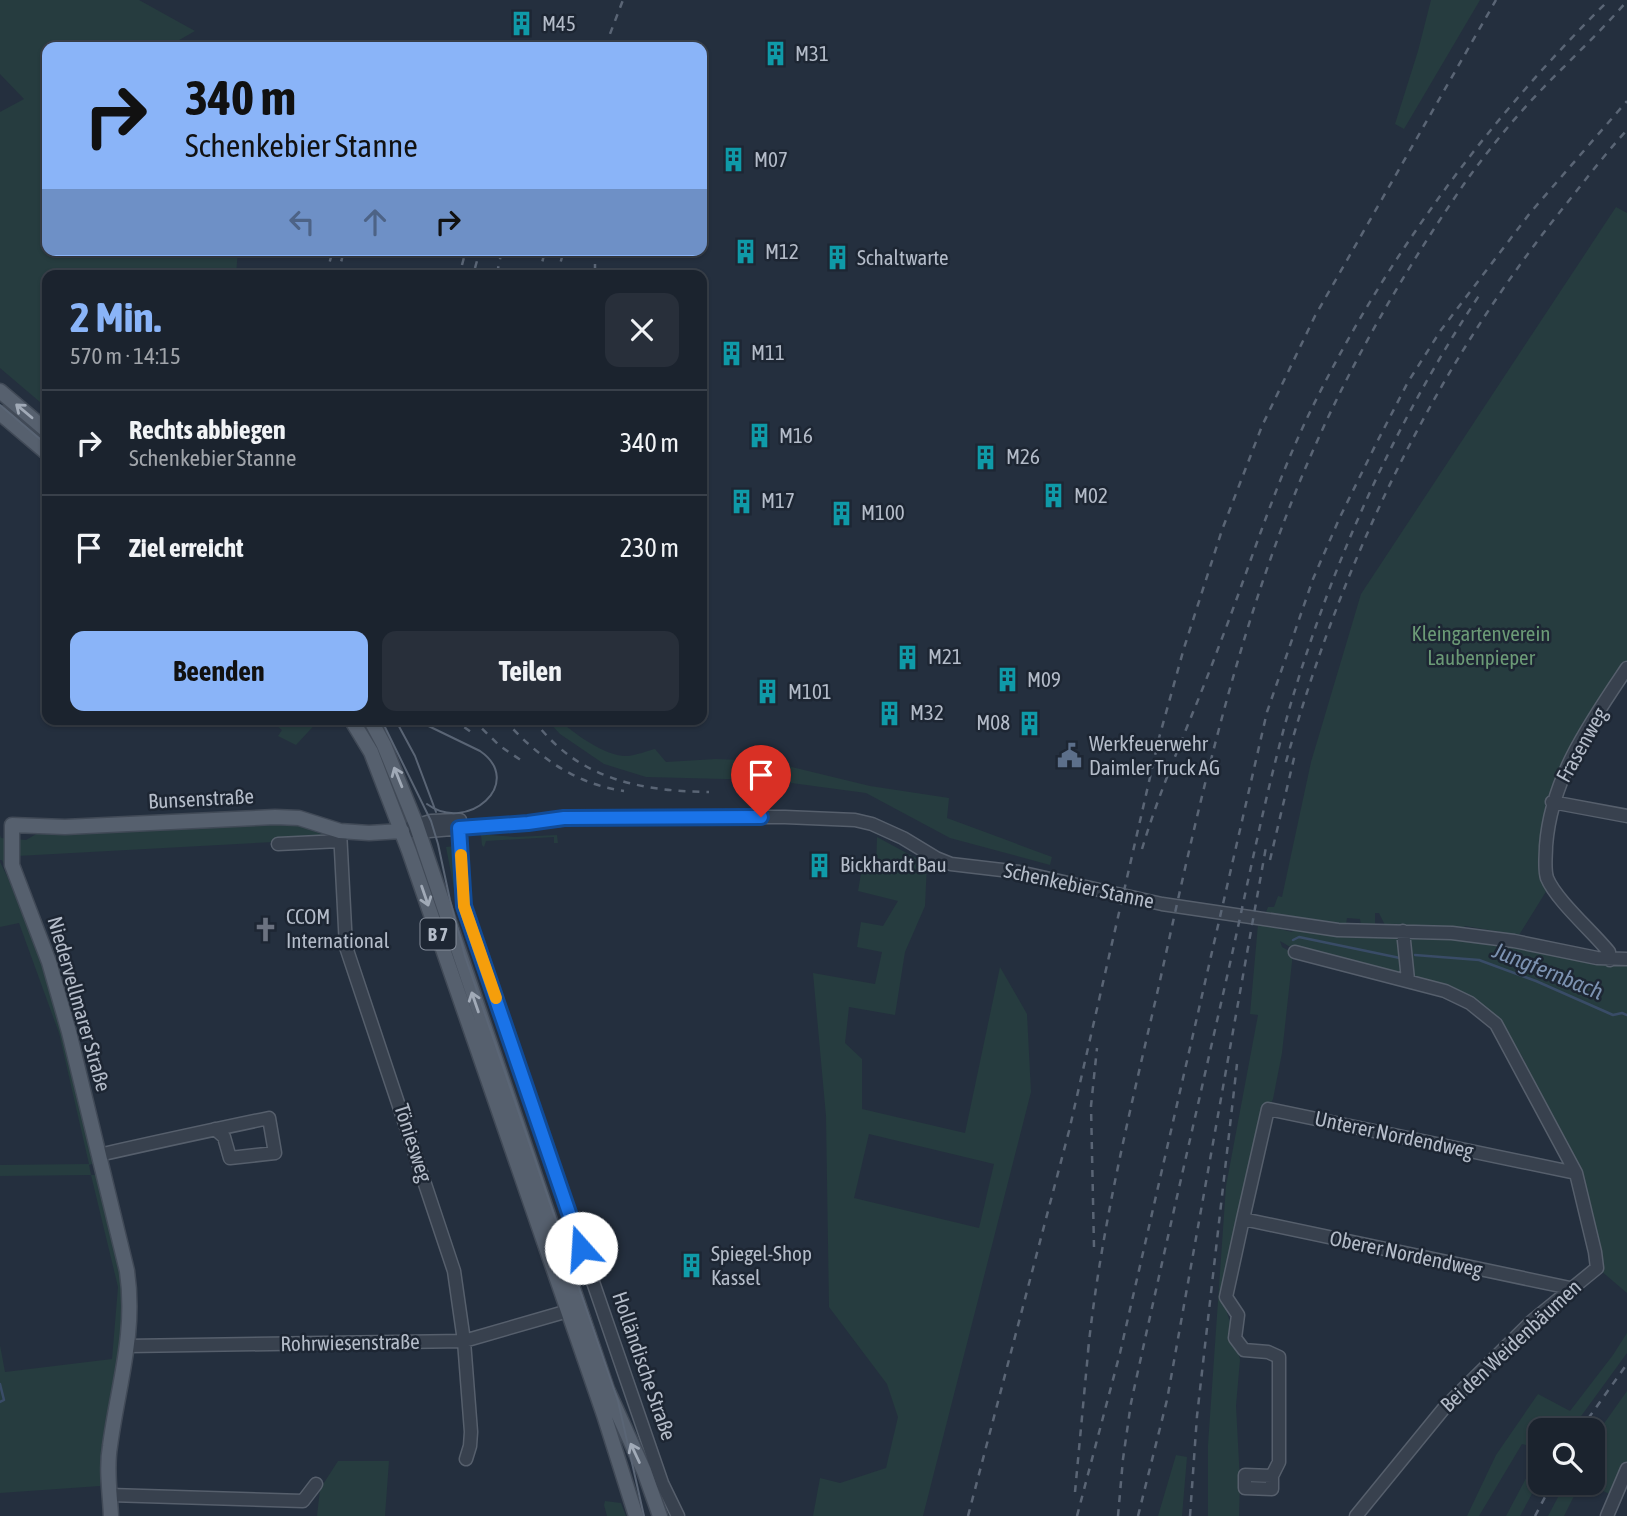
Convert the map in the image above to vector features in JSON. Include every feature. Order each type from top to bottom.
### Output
[{"type":"main road","points":[[0,391],[42,427]]},
{"type":"main road","points":[[0,413],[42,449]]},
{"type":"main road","name":"B 7","points":[[355,725],[371,752],[402,831],[636,1516]]},
{"type":"main road","name":"B 7","points":[[373,725],[417,827],[607,1389],[644,1471],[660,1516]]},
{"type":"main road","name":"Bunsenstraße","points":[[6,824],[65,827],[275,817],[299,818],[340,836],[402,831]]},
{"type":"main road","name":"Niedervellmarer Straße","points":[[6,824],[12,866],[49,962],[69,1032],[127,1271],[131,1310],[128,1346],[109,1448],[111,1516]]},
{"type":"street","name":"Frasenweg","points":[[1610,960],[1609,952],[1553,888],[1546,875],[1547,832],[1552,802],[1569,762],[1625,674]]},
{"type":"street","points":[[1552,802],[1627,816]]},
{"type":"street","name":"Schenkebier Stanne","points":[[417,827],[431,821],[513,817],[537,820],[591,817],[785,817],[856,820],[903,838],[951,864],[1019,872],[1162,904],[1338,930],[1452,933],[1610,960],[1627,959]]},
{"type":"street","name":"Schenkebier Stanne","points":[[417,827],[429,831],[537,820]]},
{"type":"street","points":[[402,831],[417,827]]},
{"type":"street","name":"Holländische Straße","points":[[459,828],[464,906],[662,1483],[678,1516]]},
{"type":"street","name":"Bunsenstraße","points":[[278,844],[340,836]]},
{"type":"street","name":"Töniesweg","points":[[340,836],[346,947],[454,1271],[464,1341],[471,1432],[466,1459]]},
{"type":"street","points":[[1403,931],[1408,980]]},
{"type":"street","points":[[1584,955],[1594,944],[1594,934]]},
{"type":"street","name":"Bei den Weidenbäumen","points":[[1294,952],[1408,980],[1456,995],[1496,1024],[1576,1173],[1597,1268],[1532,1321],[1445,1406],[1356,1516]]},
{"type":"street","name":"Unterer Nordendweg","points":[[1242,1219],[1268,1109],[1576,1173]]},
{"type":"street","points":[[99,1155],[215,1129],[269,1118],[275,1153],[230,1158],[224,1137],[215,1129]]},
{"type":"street","points":[[1242,1219],[1226,1297],[1238,1315],[1235,1338],[1244,1350],[1268,1352],[1279,1357],[1279,1462],[1272,1476]]},
{"type":"street","name":"Oberer Nordendweg","points":[[1242,1219],[1570,1288]]},
{"type":"street","name":"Rohrwiesenstraße","points":[[128,1346],[464,1341],[568,1311]]},
{"type":"street","points":[[1607,1516],[1627,1469]]},
{"type":"street","points":[[110,1494],[303,1501],[316,1484]]},
{"type":"green space","points":[[0,0],[139,0],[195,31],[176,42],[42,42],[42,256],[238,256],[236,270],[42,270],[42,404],[0,368],[0,112],[24,99],[0,74]]},
{"type":"green space","points":[[1431,0],[1480,0],[1404,129],[1395,124]]},
{"type":"green space","name":"Kleingartenverein Laubenpieper","points":[[1616,207],[1627,213],[1627,660],[1577,736],[1546,800],[1539,874],[1547,890],[1519,935],[1465,926],[1385,925],[1379,913],[1375,913],[1375,925],[1361,925],[1360,919],[1347,918],[1346,924],[1266,912],[1268,907],[1274,907],[1278,896],[1282,897],[1311,762],[1361,594]]},
{"type":"green space","points":[[276,725],[314,725],[296,745],[278,736],[282,730]]},
{"type":"green space","points":[[552,725],[566,725],[591,744],[620,756],[655,749],[666,762],[716,759],[767,761],[870,786],[949,798],[947,818],[1052,857],[1050,865],[950,838],[866,793],[769,780],[646,777],[604,764],[560,734]]},
{"type":"green space","points":[[284,823],[301,825],[327,837],[17,856],[9,874],[0,860],[0,835],[1,838],[26,840],[38,833]]},
{"type":"green space","points":[[481,835],[557,835],[558,843],[554,843],[554,837],[486,841],[484,847]]},
{"type":"green space","points":[[877,837],[927,864],[925,906],[905,952],[895,1015],[849,1007],[845,1043],[862,1059],[862,1109],[965,1133],[1000,967],[1027,1014],[1031,1092],[923,1516],[813,1516],[820,1478],[840,1483],[886,1468],[898,1417],[887,1384],[829,1307],[826,1116],[813,973],[875,984],[882,952],[857,947],[861,922],[883,926],[898,901],[858,891],[862,868],[876,869]],"holes":[[[869,1134],[994,1164],[979,1228],[854,1198]]]},
{"type":"green space","points":[[456,846],[458,899],[446,847]]},
{"type":"green space","points":[[0,862],[18,898],[43,963],[94,1163],[89,1165],[91,1175],[0,1176],[0,1165],[89,1164],[59,1033],[19,923],[0,927]]},
{"type":"green space","points":[[1258,924],[1292,932],[1294,928],[1396,937],[1399,939],[1404,971],[1401,974],[1292,948],[1280,941],[1282,947],[1293,953],[1282,1053],[1256,1166],[1237,1217],[1226,1295],[1227,1313],[1240,1360],[1236,1406],[1239,1516],[1208,1516],[1208,1445],[1226,1186],[1258,1015],[1250,1014]]},
{"type":"green space","points":[[1411,937],[1451,937],[1627,964],[1627,1293],[1600,1270],[1578,1172],[1523,1058],[1504,1028],[1414,977]]},
{"type":"green space","points":[[91,1175],[97,1175],[124,1285],[123,1328],[105,1424],[100,1486],[0,1493],[0,1345],[5,1372],[112,1359],[118,1287]]},
{"type":"green space","points":[[1627,1333],[1627,1353],[1580,1418],[1528,1418],[1528,1446],[1522,1444],[1479,1516],[1467,1516],[1496,1455],[1538,1394],[1570,1411]]},
{"type":"green space","points":[[1627,1391],[1627,1469],[1616,1497],[1605,1492],[1605,1422]]},
{"type":"green space","points":[[1176,1455],[1187,1457],[1182,1516],[1158,1516]]},
{"type":"green space","points":[[338,1461],[389,1461],[385,1516],[317,1516],[320,1489]]},
{"type":"green space","points":[[1528,1475],[1528,1495],[1531,1495],[1520,1516],[1506,1516]]},
{"type":"green space","points":[[1559,1495],[1574,1495],[1564,1516],[1548,1516]]},
{"type":"green space","points":[[605,1501],[621,1503],[626,1516],[607,1516]]},
{"type":"waterway","name":"Jungfernbach","points":[[1293,940],[1299,937],[1400,958]]},
{"type":"waterway","name":"Jungfernbach","points":[[1415,955],[1479,960],[1536,981],[1613,1015],[1627,1015]]},
{"type":"waterway","points":[[0,1384],[4,1400],[0,1402]]},
{"type":"tram line","points":[[0,405],[42,441]]},
{"type":"tram line","points":[[384,725],[431,821],[465,956],[618,1401],[644,1516]]},
{"type":"tram line","points":[[398,725],[415,756],[436,812]]},
{"type":"tram line","points":[[426,725],[480,751],[493,764],[497,777],[494,790],[486,801],[473,809],[459,813],[443,812],[427,804]]},
{"type":"railway","points":[[607,42],[623,0]]},
{"type":"railway","points":[[968,1516],[1069,1131],[1159,738],[1184,648],[1222,530],[1262,426],[1315,316],[1496,0]]},
{"type":"railway","points":[[1142,849],[1159,797],[1284,471],[1338,357],[1370,301],[1441,194],[1521,94],[1609,0]]},
{"type":"railway","points":[[1088,1351],[1118,1167],[1202,797],[1234,673],[1273,551],[1296,491],[1331,411],[1371,333],[1464,184],[1520,113],[1627,1]]},
{"type":"railway","points":[[1077,1516],[1120,1353],[1267,712],[1313,579],[1376,444],[1408,382],[1441,330],[1530,213],[1627,101]]},
{"type":"railway","points":[[1286,762],[1334,614],[1396,471],[1433,402],[1472,335],[1516,271],[1627,130]]},
{"type":"railway","points":[[327,270],[331,256]]},
{"type":"railway","points":[[339,270],[343,256]]},
{"type":"railway","points":[[462,265],[464,256]]},
{"type":"railway","points":[[475,268],[478,256]]},
{"type":"railway","points":[[498,270],[501,256]]},
{"type":"railway","points":[[540,270],[544,256]]},
{"type":"railway","points":[[558,270],[562,256]]},
{"type":"railway","points":[[595,256],[595,270]]},
{"type":"railway","points":[[1118,1516],[1131,1403],[1264,810],[1291,703],[1327,596],[1370,492],[1421,391],[1480,294]]},
{"type":"railway","points":[[461,725],[475,735]]},
{"type":"railway","points":[[478,725],[500,746],[525,763]]},
{"type":"railway","points":[[510,725],[529,745],[573,775],[624,791]]},
{"type":"railway","points":[[538,725],[569,756],[611,778],[658,789],[709,792]]},
{"type":"railway","points":[[1270,860],[1295,754]]},
{"type":"railway","points":[[1138,1516],[1167,1400],[1266,847]]},
{"type":"railway","points":[[1094,1247],[1091,1106],[1097,1048]]},
{"type":"railway","points":[[1190,1516],[1197,1416],[1237,1064]]},
{"type":"railway","points":[[1075,1492],[1089,1342]]},
{"type":"railway","points":[[1589,1418],[1627,1364]]},
{"type":"railway","points":[[1535,1516],[1546,1495]]},
{"type":"slow traffic","points":[[461,855],[464,906],[496,998]]},
{"type":"place","name":"M45","points":[[522,24]]},
{"type":"place","name":"M31","points":[[775,54]]},
{"type":"place","name":"M07","points":[[734,160]]},
{"type":"place","name":"M12","points":[[745,252]]},
{"type":"place","name":"Schaltwarte","points":[[837,258]]},
{"type":"place","name":"M11","points":[[731,353]]},
{"type":"place","name":"M16","points":[[759,436]]},
{"type":"place","name":"M26","points":[[986,457]]},
{"type":"place","name":"M02","points":[[1054,496]]},
{"type":"place","name":"M17","points":[[741,501]]},
{"type":"place","name":"M100","points":[[841,513]]},
{"type":"place","name":"M21","points":[[908,657]]},
{"type":"place","name":"M09","points":[[1007,680]]},
{"type":"place","name":"M101","points":[[768,692]]},
{"type":"place","name":"M32","points":[[890,713]]},
{"type":"place","name":"M08","points":[[1030,723]]},
{"type":"place","name":"Werkfeuerwehr Daimler Truck AG","points":[[1069,756]]},
{"type":"place","name":"Bickhardt Bau","points":[[820,865]]},
{"type":"place","name":"CCOM International","points":[[266,929]]},
{"type":"place","name":"Spiegel-Shop Kassel","points":[[691,1266]]},
{"type":"route","points":[[581,1248],[464,906],[459,828],[591,817],[761,817]]}]
